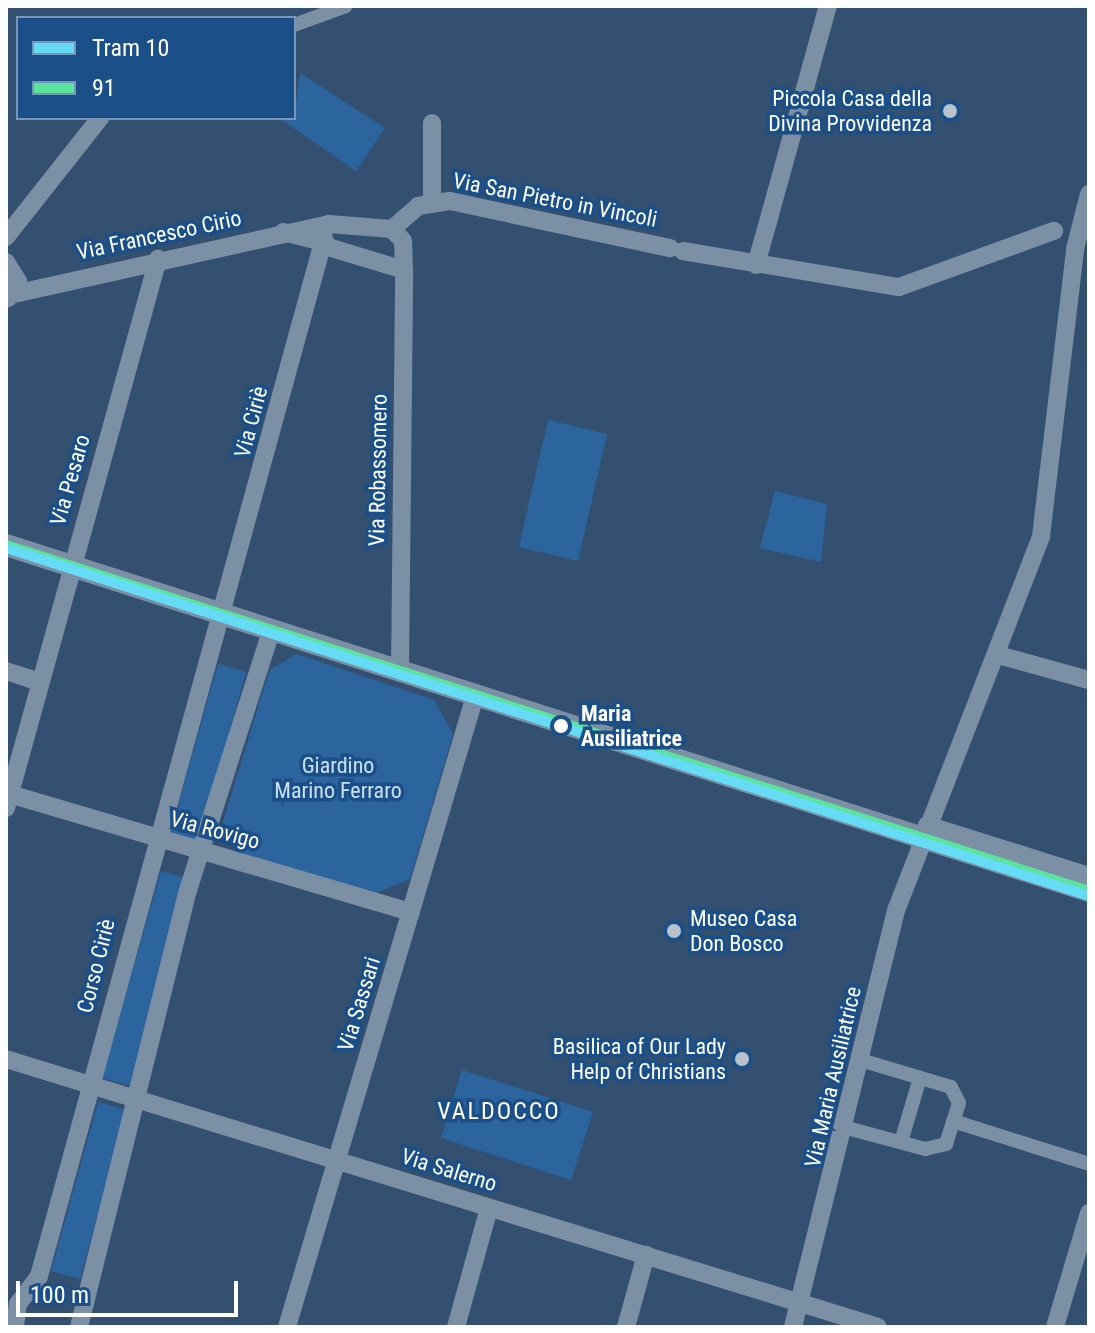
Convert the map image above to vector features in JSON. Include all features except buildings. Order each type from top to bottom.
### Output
[{"type":"street","points":[[296,24],[346,6]]},
{"type":"street","points":[[756,265],[828,6]]},
{"type":"street","points":[[10,296],[13,268],[8,234],[98,120]]},
{"type":"street","points":[[432,123],[432,201]]},
{"type":"street","name":"Via Maria Ausiliatrice","points":[[793,1327],[864,1061],[891,927],[924,832],[998,655],[1043,523],[1072,237],[1089,194]]},
{"type":"street","name":"Via San Pietro in Vincoli","points":[[392,229],[432,201],[756,265],[915,285],[1072,237]]},
{"type":"street","points":[[326,233],[392,229]]},
{"type":"street","name":"Via Robassomero","points":[[392,229],[403,241],[404,270],[400,671]]},
{"type":"street","name":"Via Francesco Cirio","points":[[10,296],[46,284],[283,232],[326,233]]},
{"type":"street","points":[[326,233],[404,270]]},
{"type":"street","name":"Via Ciriè","points":[[225,614],[326,233]]},
{"type":"street","name":"Via Pesaro","points":[[7,799],[36,681],[158,259]]},
{"type":"street","name":"Via Francesco Cirio","points":[[13,268],[46,284]]},
{"type":"street","points":[[6,545],[475,696],[924,832],[1089,876]]},
{"type":"street","name":"Corso Ciriè","points":[[10,1326],[18,1304],[39,1276],[153,838],[225,614]]},
{"type":"street","points":[[79,1327],[132,1097],[200,851],[272,629]]},
{"type":"street","points":[[998,655],[1089,680]]},
{"type":"street","points":[[6,671],[36,681]]},
{"type":"street","name":"Via Sassari","points":[[287,1327],[475,696]]},
{"type":"street","name":"Via Rovigo","points":[[7,799],[411,912]]},
{"type":"street","points":[[924,832],[1089,891]]},
{"type":"street","name":"Via Salerno","points":[[6,1059],[878,1327]]},
{"type":"street","points":[[847,1128],[925,1149],[946,1144],[959,1103],[951,1087],[864,1061]]},
{"type":"street","points":[[901,1142],[920,1078]]},
{"type":"street","points":[[953,1121],[1089,1164]]},
{"type":"street","points":[[456,1327],[489,1208]]},
{"type":"street","points":[[1055,1327],[1089,1213]]},
{"type":"street","points":[[626,1327],[646,1255]]},
{"type":"green space","points":[[300,73],[385,128],[356,171],[282,120],[296,120]]},
{"type":"green space","points":[[548,420],[607,434],[578,561],[519,547]]},
{"type":"green space","points":[[775,491],[827,504],[821,562],[760,548]]},
{"type":"green space","name":"Giardino Marino Ferraro","points":[[296,654],[434,700],[453,734],[410,879],[376,893],[241,853],[223,822],[269,671]]},
{"type":"green space","points":[[218,664],[246,672],[199,841],[170,833]]},
{"type":"green space","points":[[161,871],[190,879],[131,1086],[102,1078]]},
{"type":"green space","points":[[462,1070],[593,1112],[571,1180],[441,1138]]},
{"type":"green space","points":[[98,1102],[127,1110],[80,1279],[51,1271]]},
{"type":"tram line","name":"10","points":[[6,548],[1089,896]]},
{"type":"transit line","name":"91","points":[[6,545],[1089,891]]},
{"type":"place","name":"Piccola Casa della Divina Provvidenza","points":[[950,111]]},
{"type":"place","name":"Maria Ausiliatrice","points":[[561,726]]},
{"type":"place","name":"Museo Casa Don Bosco","points":[[674,931]]},
{"type":"place","name":"Basilica of Our Lady Help of Christians","points":[[742,1059]]},
{"type":"district","name":"VALDOCCO","points":[[499,1112]]}]
